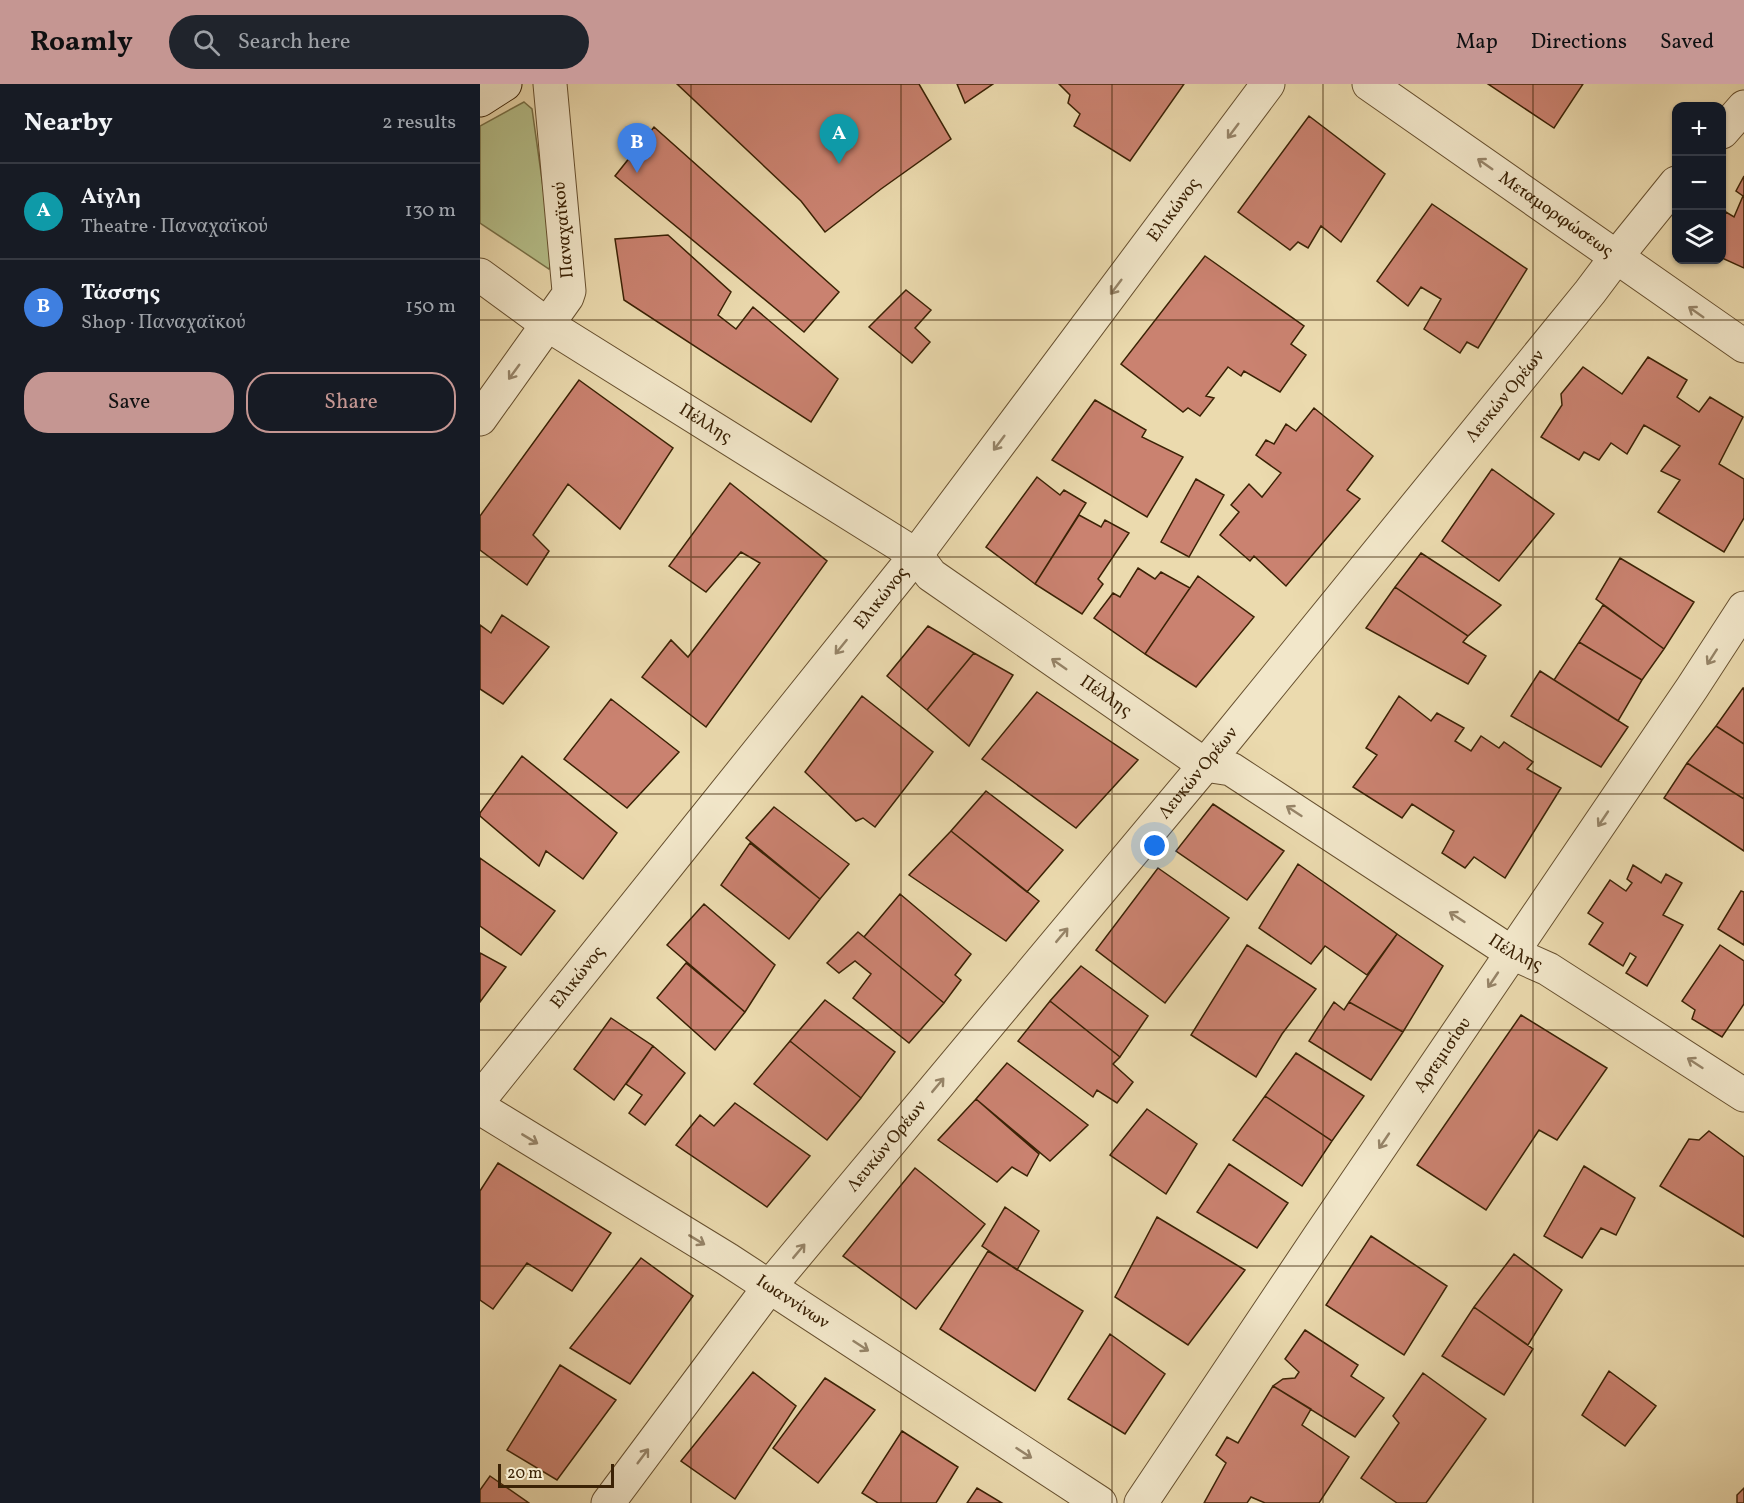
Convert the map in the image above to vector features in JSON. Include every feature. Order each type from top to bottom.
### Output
[{"type":"street","points":[[480,100],[505,84]]},
{"type":"street","name":"Παναχαϊκού","points":[[480,419],[567,297],[570,283],[550,84]]},
{"type":"street","name":"Ελικώνος","points":[[480,1099],[915,555],[1268,84]]},
{"type":"street","name":"Μεταμορφώσεως","points":[[1369,84],[1744,346]]},
{"type":"street","points":[[1726,127],[1744,106]]},
{"type":"street","name":"Λευκών Ορέων","points":[[608,1503],[770,1286],[1204,765],[1672,189]]},
{"type":"street","name":"Πέλλης","points":[[480,275],[548,325],[915,555],[931,575],[1204,765],[1231,769],[1512,953],[1548,969],[1744,1095]]},
{"type":"street","name":"Αρτεμισίου","points":[[1141,1503],[1318,1237],[1692,688],[1744,608]]},
{"type":"street","name":"Ιωαννίνων","points":[[480,1108],[770,1286],[1100,1503]]},
{"type":"green space","points":[[524,102],[532,109],[553,258],[549,269],[480,223],[480,126]]},
{"type":"building","points":[[677,84],[919,84],[951,139],[825,232],[801,201]]},
{"type":"building","points":[[957,84],[993,84],[965,103]]},
{"type":"building","points":[[1059,84],[1184,84],[1130,161],[1074,126],[1080,114],[1068,103],[1070,95]]},
{"type":"building","points":[[1488,84],[1583,84],[1554,128]]},
{"type":"building","points":[[1309,116],[1385,174],[1341,242],[1321,226],[1308,248],[1298,242],[1290,250],[1238,212]]},
{"type":"building","points":[[654,127],[839,292],[804,332],[615,176]]},
{"type":"building","points":[[1744,176],[1744,268],[1726,260],[1726,212],[1734,217],[1743,196],[1736,191]]},
{"type":"building","points":[[1432,204],[1527,269],[1478,348],[1467,342],[1460,353],[1424,329],[1441,299],[1421,287],[1408,306],[1377,281]]},
{"type":"building","points":[[668,235],[731,292],[718,315],[736,329],[753,307],[838,379],[811,422],[624,300],[615,239]]},
{"type":"building","points":[[1205,256],[1304,326],[1291,344],[1306,355],[1280,392],[1244,371],[1241,376],[1228,367],[1206,396],[1214,398],[1200,416],[1188,408],[1183,412],[1121,364]]},
{"type":"building","points":[[906,290],[931,310],[915,328],[930,342],[912,363],[869,327]]},
{"type":"building","points":[[1648,357],[1687,380],[1677,397],[1699,412],[1710,397],[1743,417],[1719,464],[1744,479],[1744,518],[1724,552],[1658,512],[1680,480],[1661,471],[1680,446],[1644,425],[1627,454],[1611,443],[1599,460],[1584,452],[1579,460],[1541,437],[1562,405],[1561,394],[1583,367],[1622,394]]},
{"type":"building","points":[[579,380],[673,448],[620,529],[568,484],[533,535],[549,551],[527,585],[480,550],[480,516]]},
{"type":"building","points":[[1095,400],[1146,430],[1142,437],[1183,457],[1147,517],[1052,460]]},
{"type":"building","points":[[1314,408],[1373,456],[1347,490],[1360,499],[1286,586],[1254,556],[1250,561],[1220,535],[1239,512],[1231,505],[1249,484],[1262,497],[1281,473],[1256,455],[1266,440],[1274,444],[1286,424],[1296,431]]},
{"type":"building","points":[[1492,469],[1554,514],[1499,581],[1442,541]]},
{"type":"building","points":[[1037,477],[1060,495],[1064,490],[1086,503],[1035,584],[986,547]]},
{"type":"building","points":[[1196,479],[1224,495],[1189,557],[1161,542]]},
{"type":"building","points":[[730,483],[827,561],[706,727],[642,677],[671,640],[688,657],[760,563],[741,552],[706,592],[669,566]]},
{"type":"building","points":[[1079,515],[1101,527],[1105,520],[1129,533],[1098,579],[1103,584],[1082,614],[1035,584]]},
{"type":"building","points":[[1421,553],[1501,605],[1468,636],[1395,587]]},
{"type":"building","points":[[1620,558],[1694,602],[1664,649],[1596,599]]},
{"type":"building","points":[[1138,568],[1155,579],[1161,572],[1190,588],[1145,654],[1094,618],[1113,593],[1120,597]]},
{"type":"building","points":[[1198,576],[1254,617],[1196,687],[1145,654]]},
{"type":"building","points":[[1395,587],[1468,636],[1463,642],[1486,656],[1468,684],[1366,628]]},
{"type":"building","points":[[1603,605],[1664,649],[1642,680],[1579,642]]},
{"type":"building","points":[[502,615],[549,647],[503,704],[480,689],[480,625],[491,633]]},
{"type":"building","points":[[928,626],[974,653],[927,710],[887,676]]},
{"type":"building","points":[[1579,642],[1642,680],[1618,721],[1554,680]]},
{"type":"building","points":[[974,653],[1013,675],[969,746],[927,710]]},
{"type":"building","points":[[1540,671],[1628,727],[1601,767],[1511,716]]},
{"type":"building","points":[[1744,688],[1744,744],[1716,726]]},
{"type":"building","points":[[1037,692],[1138,760],[1076,828],[982,759]]},
{"type":"building","points":[[862,696],[933,752],[875,827],[863,818],[856,821],[805,772]]},
{"type":"building","points":[[1399,696],[1431,721],[1437,713],[1464,728],[1455,741],[1471,751],[1481,736],[1499,748],[1504,742],[1533,762],[1527,769],[1561,788],[1505,878],[1474,857],[1465,868],[1442,853],[1454,831],[1412,804],[1402,818],[1353,787],[1377,755],[1366,748]]},
{"type":"building","points":[[611,699],[679,752],[627,808],[564,759]]},
{"type":"building","points":[[1716,726],[1744,744],[1744,799],[1687,763]]},
{"type":"building","points":[[522,756],[617,833],[583,879],[546,851],[539,866],[480,816]]},
{"type":"building","points":[[1687,763],[1744,799],[1744,851],[1664,798]]},
{"type":"building","points":[[986,791],[1063,850],[1027,892],[951,831]]},
{"type":"building","points":[[1213,804],[1284,851],[1247,900],[1176,851]]},
{"type":"building","points":[[774,807],[849,864],[820,899],[746,838]]},
{"type":"building","points":[[951,831],[1039,901],[1006,941],[909,875]]},
{"type":"building","points":[[750,843],[820,899],[789,939],[721,885]]},
{"type":"building","points":[[480,858],[555,911],[521,955],[480,926]]},
{"type":"building","points":[[1298,864],[1397,934],[1367,975],[1325,946],[1311,964],[1259,928]]},
{"type":"building","points":[[1633,865],[1661,883],[1666,874],[1682,883],[1663,915],[1683,925],[1647,986],[1626,973],[1636,957],[1630,953],[1623,966],[1589,944],[1603,923],[1588,913],[1610,880],[1626,891],[1632,883],[1627,879]]},
{"type":"building","points":[[1158,868],[1229,918],[1165,1003],[1096,950]]},
{"type":"building","points":[[1741,891],[1744,892],[1744,945],[1718,929]]},
{"type":"building","points":[[900,894],[971,954],[955,975],[961,980],[944,1003],[864,937]]},
{"type":"building","points":[[704,904],[775,965],[745,1012],[667,945]]},
{"type":"building","points":[[858,932],[944,1003],[909,1043],[853,998],[871,974],[855,961],[839,973],[827,963]]},
{"type":"building","points":[[1397,934],[1443,966],[1403,1032],[1349,1002]]},
{"type":"building","points":[[1247,945],[1316,989],[1282,1034],[1256,1077],[1191,1035]]},
{"type":"building","points":[[1720,945],[1744,961],[1744,1004],[1722,1037],[1692,1019],[1695,1010],[1682,1001]]},
{"type":"building","points":[[480,953],[506,967],[480,1002]]},
{"type":"building","points":[[686,963],[745,1012],[715,1050],[657,998]]},
{"type":"building","points":[[1081,966],[1148,1016],[1120,1057],[1050,1001]]},
{"type":"building","points":[[825,1000],[895,1052],[861,1098],[790,1041]]},
{"type":"building","points":[[1050,1001],[1120,1057],[1113,1064],[1133,1082],[1117,1103],[1097,1090],[1093,1097],[1018,1041]]},
{"type":"building","points":[[1334,1002],[1344,1010],[1349,1002],[1403,1032],[1371,1080],[1309,1041]]},
{"type":"building","points":[[1521,1015],[1607,1068],[1557,1140],[1539,1130],[1486,1210],[1417,1165]]},
{"type":"building","points":[[611,1018],[653,1046],[614,1100],[574,1069]]},
{"type":"building","points":[[790,1041],[861,1098],[827,1140],[754,1084]]},
{"type":"building","points":[[653,1046],[685,1073],[645,1125],[629,1113],[642,1095],[626,1084]]},
{"type":"building","points":[[1296,1053],[1364,1096],[1332,1141],[1265,1096]]},
{"type":"building","points":[[1007,1063],[1088,1125],[1050,1161],[976,1099]]},
{"type":"building","points":[[1265,1096],[1332,1141],[1302,1186],[1233,1140]]},
{"type":"building","points":[[976,1099],[1039,1154],[1027,1176],[1012,1167],[997,1182],[938,1140]]},
{"type":"building","points":[[735,1103],[810,1156],[767,1207],[676,1145],[700,1115],[714,1126]]},
{"type":"building","points":[[1147,1109],[1197,1144],[1166,1194],[1110,1155]]},
{"type":"building","points":[[1709,1131],[1744,1157],[1744,1237],[1660,1186],[1689,1139],[1699,1140]]},
{"type":"building","points":[[498,1163],[611,1233],[572,1291],[527,1263],[493,1309],[480,1300],[480,1191]]},
{"type":"building","points":[[1229,1164],[1288,1203],[1257,1248],[1197,1212]]},
{"type":"building","points":[[1584,1166],[1635,1198],[1616,1235],[1601,1228],[1582,1258],[1544,1236]]},
{"type":"building","points":[[915,1168],[985,1224],[916,1309],[843,1256]]},
{"type":"building","points":[[1005,1207],[1039,1231],[1017,1270],[982,1246]]},
{"type":"building","points":[[1157,1217],[1245,1270],[1188,1345],[1115,1297]]},
{"type":"building","points":[[1371,1236],[1447,1286],[1404,1355],[1326,1305]]},
{"type":"building","points":[[988,1251],[1083,1311],[1035,1391],[940,1329]]},
{"type":"building","points":[[1514,1254],[1562,1290],[1528,1345],[1474,1307]]},
{"type":"building","points":[[641,1258],[693,1296],[630,1384],[570,1348]]},
{"type":"building","points":[[1474,1307],[1533,1349],[1504,1395],[1442,1356]]},
{"type":"building","points":[[1305,1330],[1358,1365],[1351,1376],[1384,1398],[1355,1437],[1273,1386],[1283,1379],[1295,1378],[1299,1372],[1285,1359]]},
{"type":"building","points":[[1110,1334],[1165,1374],[1125,1434],[1068,1399]]},
{"type":"building","points":[[560,1365],[616,1400],[557,1480],[507,1450]]},
{"type":"building","points":[[1609,1371],[1656,1406],[1625,1446],[1582,1415]]},
{"type":"building","points":[[753,1372],[796,1406],[735,1499],[681,1461]]},
{"type":"building","points":[[1423,1373],[1486,1419],[1426,1503],[1397,1503],[1361,1478],[1399,1423],[1393,1416]]},
{"type":"building","points":[[825,1378],[875,1410],[818,1483],[773,1448]]},
{"type":"building","points":[[1273,1386],[1311,1409],[1302,1425],[1349,1457],[1319,1503],[1265,1503],[1251,1497],[1247,1503],[1204,1503],[1226,1463],[1216,1455],[1227,1437],[1238,1443]]},
{"type":"building","points":[[902,1431],[958,1467],[936,1503],[878,1503],[862,1493]]},
{"type":"building","points":[[490,1476],[529,1503],[480,1503],[480,1490]]},
{"type":"building","points":[[977,1488],[1002,1503],[967,1503]]},
{"type":"building","points":[[1744,1488],[1744,1503],[1737,1503],[1737,1495]]},
{"type":"place","name":"Αίγλη","points":[[839,164]]},
{"type":"place","name":"Τάσσης","points":[[637,173]]}]
